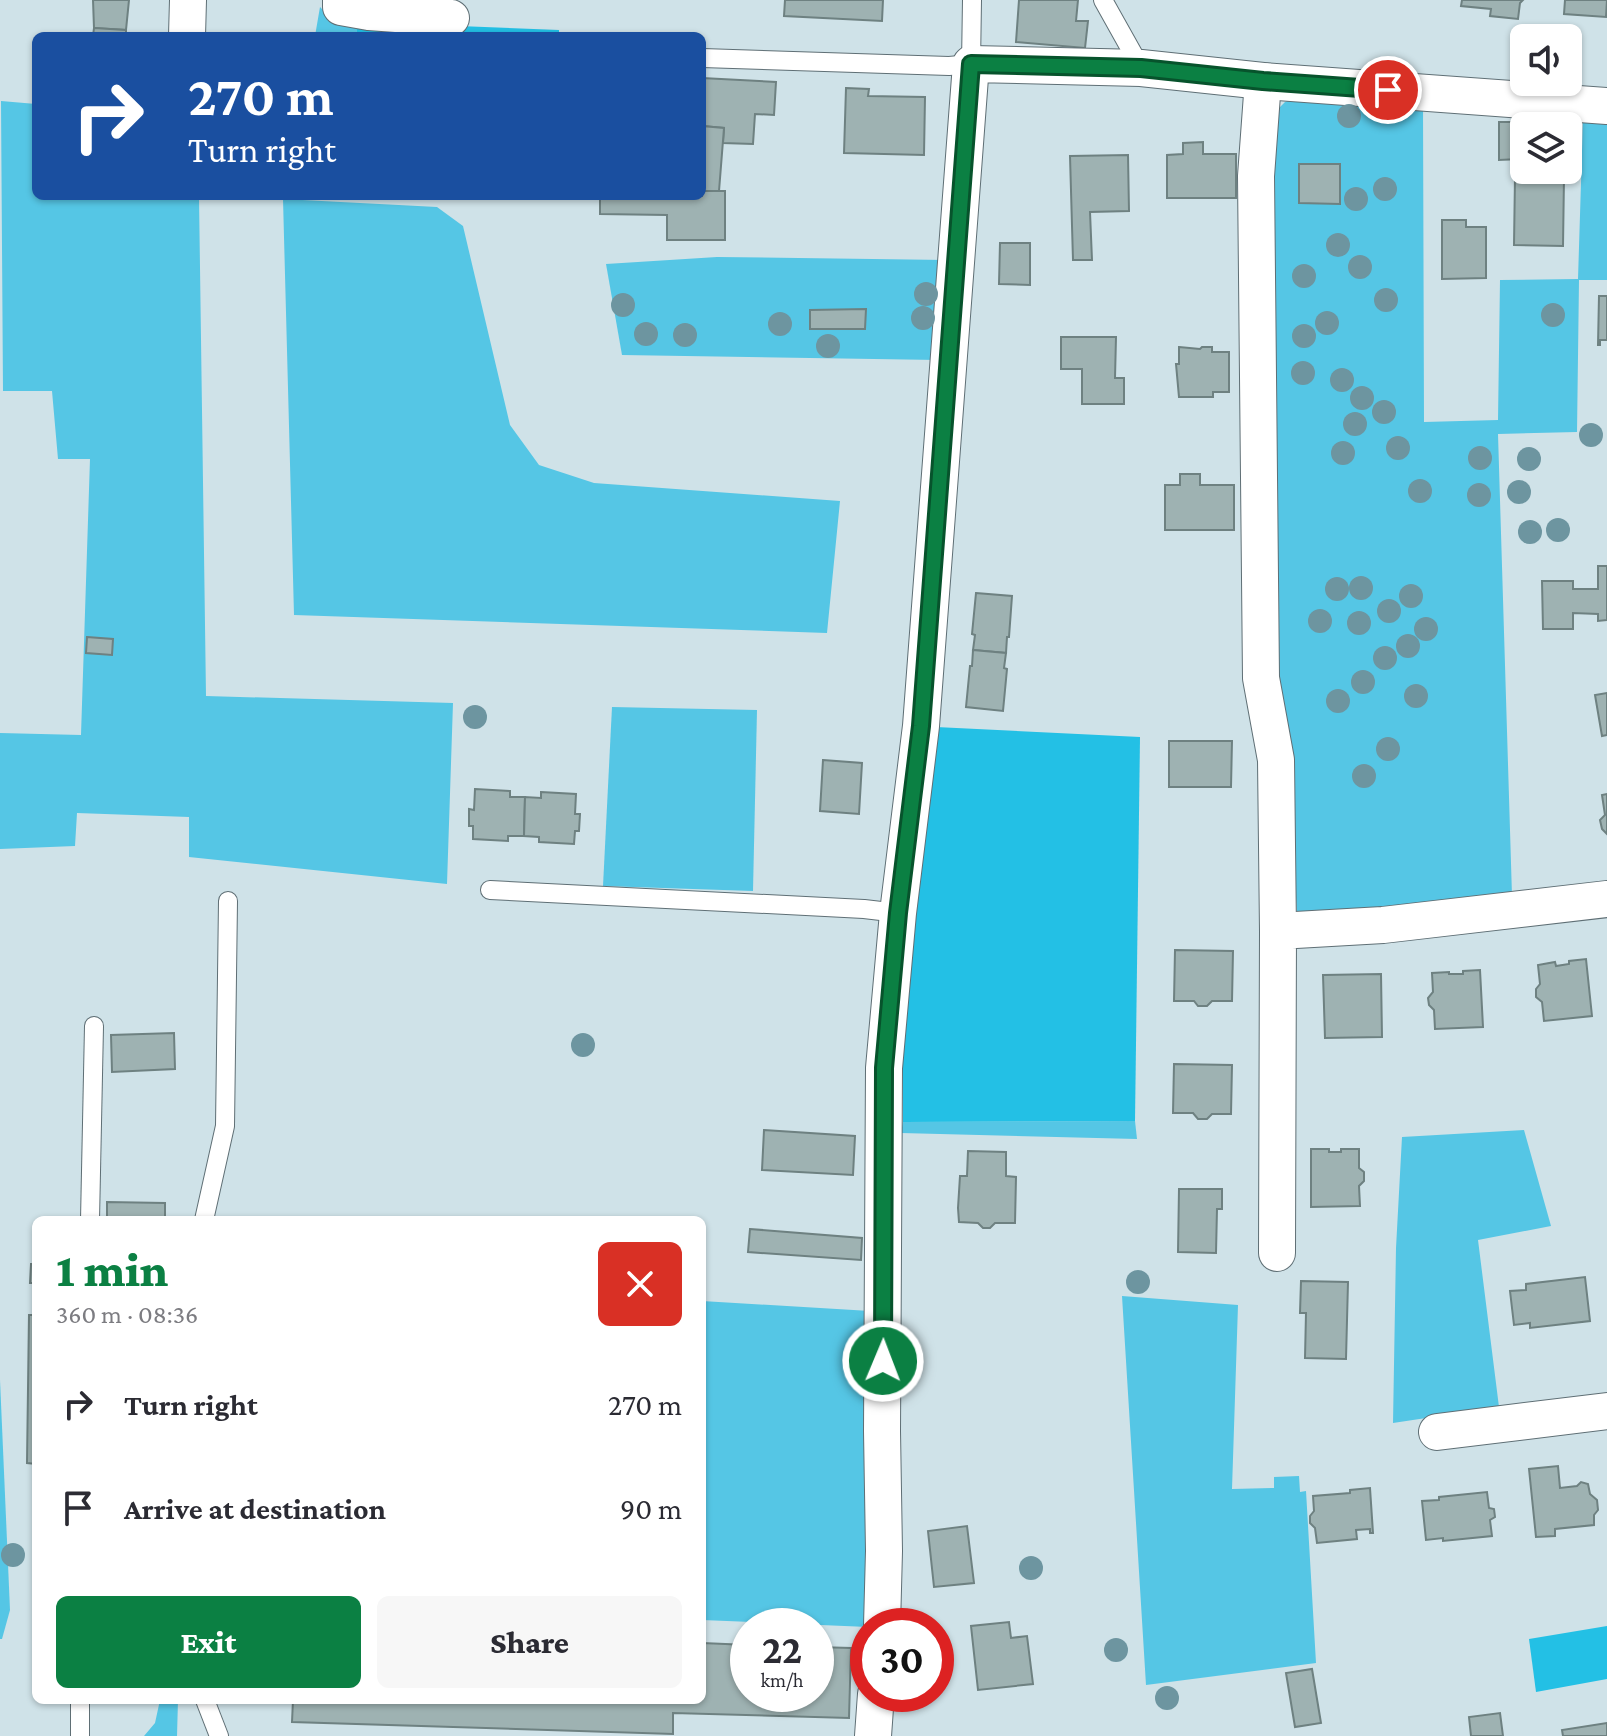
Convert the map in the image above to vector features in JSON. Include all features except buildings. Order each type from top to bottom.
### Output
[{"type":"street","points":[[187,32],[188,0]]},
{"type":"street","points":[[341,0],[341,7],[369,12],[451,18]]},
{"type":"street","points":[[882,1608],[884,1068],[898,913],[921,726],[971,64],[1141,68],[1263,81],[1607,106]]},
{"type":"street","points":[[1263,81],[1256,176],[1261,678],[1276,760],[1277,1253]]},
{"type":"street","points":[[1278,931],[1383,925],[1607,899]]},
{"type":"street","points":[[1437,1432],[1607,1411]]},
{"type":"street","points":[[873,1736],[875,1712]]},
{"type":"lane","points":[[706,58],[949,66],[971,64],[972,0]]},
{"type":"lane","points":[[1103,0],[1141,68]]},
{"type":"lane","points":[[490,890],[898,913]]},
{"type":"lane","points":[[205,1216],[225,1126],[228,901]]},
{"type":"lane","points":[[90,1216],[94,1026]]},
{"type":"lane","points":[[80,1704],[80,1736]]},
{"type":"lane","points":[[207,1704],[219,1736]]},
{"type":"shaded area","points":[[320,7],[332,19],[357,22],[357,32],[316,32]]},
{"type":"shaded area","points":[[357,22],[559,30],[559,32],[357,32]]},
{"type":"shaded area","points":[[1301,96],[1423,106],[1424,422],[1498,420],[1500,280],[1578,279],[1583,119],[1607,120],[1607,280],[1579,280],[1577,432],[1498,434],[1512,896],[1297,914],[1287,749],[1274,689],[1274,113],[1285,102]]},
{"type":"shaded area","points":[[1,101],[32,104],[32,200],[199,200],[206,696],[453,703],[447,884],[189,857],[189,817],[77,813],[75,846],[0,849],[0,733],[81,735],[90,459],[58,459],[52,391],[3,391]]},
{"type":"shaded area","points":[[283,200],[437,207],[463,226],[510,425],[539,465],[594,483],[840,501],[827,633],[294,615]]},
{"type":"shaded area","points":[[717,257],[946,260],[938,360],[622,355],[606,264]]},
{"type":"shaded area","points":[[612,707],[757,710],[753,891],[603,886]]},
{"type":"shaded area","points":[[936,727],[1140,737],[1135,1121],[903,1122],[903,1041]]},
{"type":"shaded area","points":[[1135,1121],[1137,1139],[901,1133],[903,1122]]},
{"type":"shaded area","points":[[1524,1130],[1551,1226],[1478,1240],[1499,1407],[1393,1423],[1396,1248],[1402,1137]]},
{"type":"shaded area","points":[[1122,1296],[1238,1305],[1232,1489],[1274,1488],[1274,1477],[1299,1476],[1300,1492],[1306,1491],[1316,1663],[1146,1685]]},
{"type":"shaded area","points":[[706,1301],[870,1311],[868,1608],[850,1608],[850,1626],[834,1626],[834,1608],[730,1608],[730,1621],[706,1620]]},
{"type":"shaded area","points":[[0,1380],[10,1610],[2,1639],[0,1639]]},
{"type":"shaded area","points":[[1607,1626],[1607,1679],[1536,1692],[1529,1639]]},
{"type":"shaded area","points":[[159,1704],[178,1704],[177,1736],[144,1736],[155,1723]]},
{"type":"route","points":[[883,1361],[884,1068],[898,913],[921,726],[971,64],[1141,68],[1388,90]]}]
